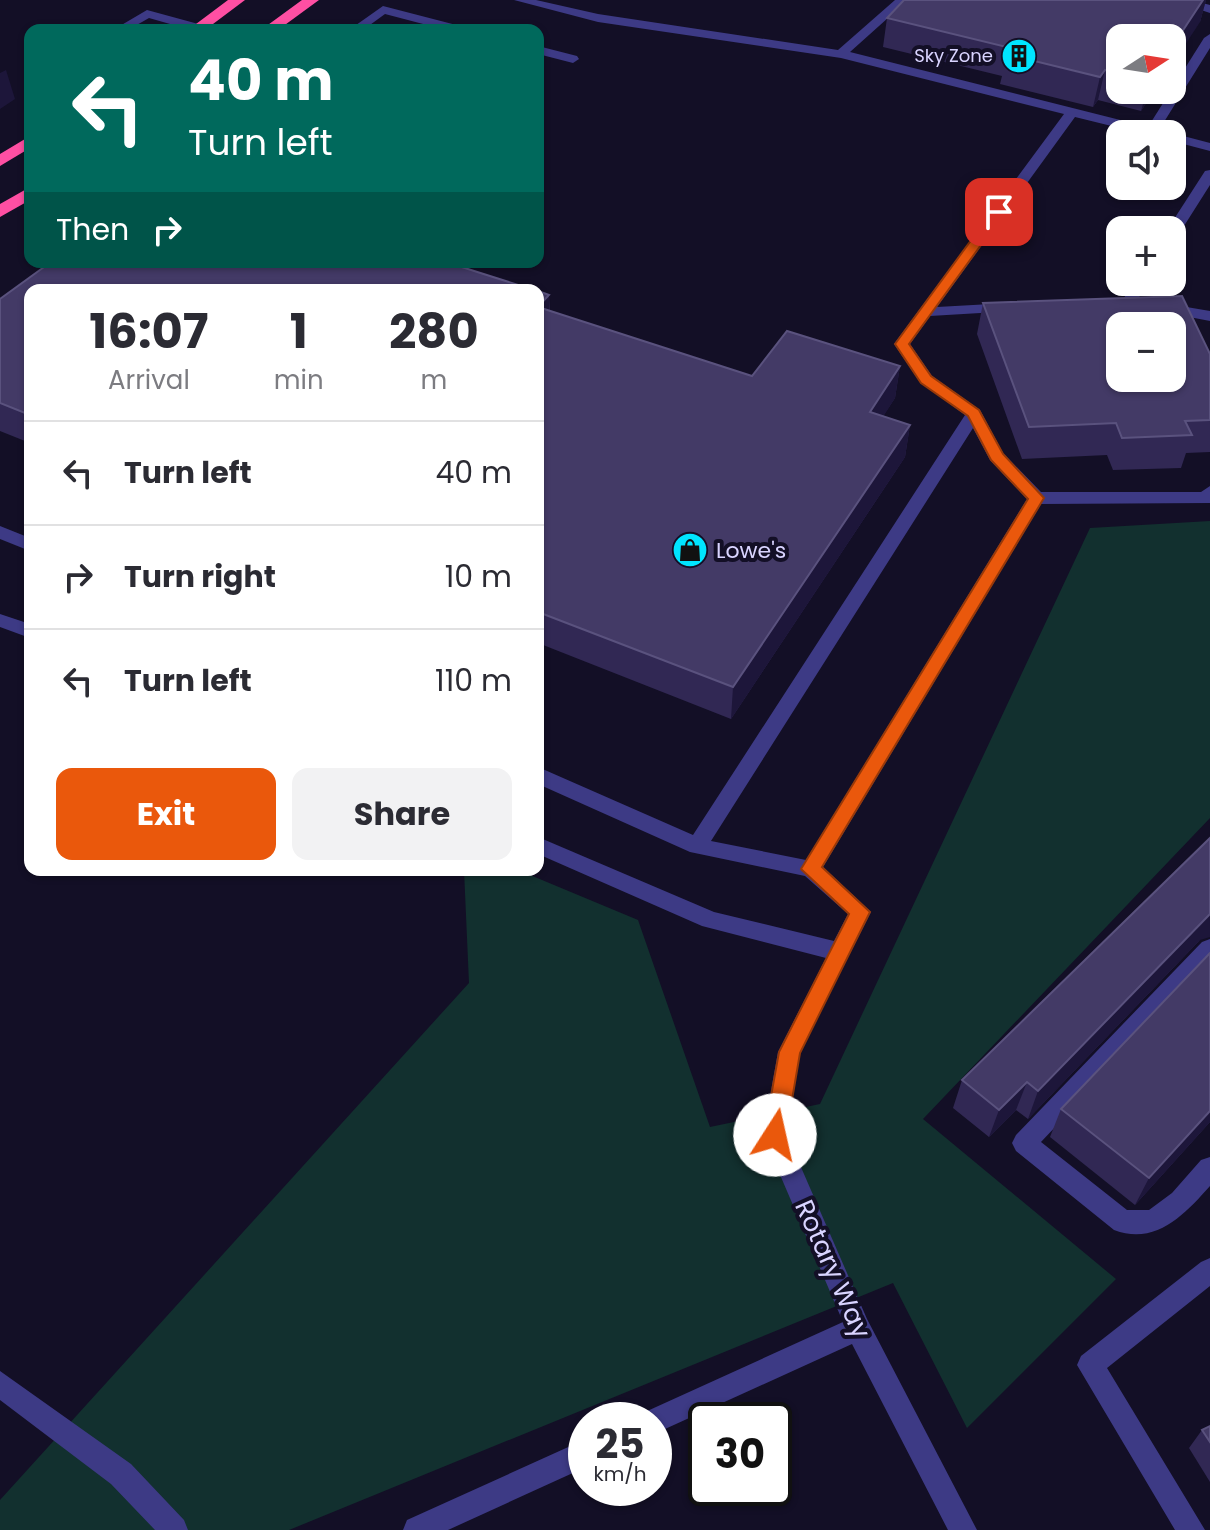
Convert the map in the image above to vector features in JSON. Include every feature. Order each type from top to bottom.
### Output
[{"type":"highway","points":[[203,24],[238,0]]},
{"type":"highway","points":[[277,24],[312,0]]},
{"type":"highway","points":[[0,161],[24,145]]},
{"type":"highway","points":[[0,212],[24,196]]},
{"type":"street","points":[[520,0],[598,18],[841,54],[1106,121]]},
{"type":"street","points":[[841,54],[902,0]]},
{"type":"street","points":[[1177,0],[1210,9]]},
{"type":"street","points":[[363,24],[383,10],[437,24]]},
{"type":"street","points":[[130,24],[147,14],[180,24]]},
{"type":"street","points":[[1163,120],[1210,38]]},
{"type":"street","points":[[544,52],[573,59]]},
{"type":"street","points":[[1072,112],[902,344],[926,379],[974,414],[996,456],[1036,498],[1206,498],[1210,492]]},
{"type":"street","points":[[1186,141],[1210,147]]},
{"type":"street","points":[[1183,216],[1210,174]]},
{"type":"street","points":[[1129,302],[1133,296]]},
{"type":"street","points":[[1086,304],[1129,302],[1210,316]]},
{"type":"street","points":[[925,312],[1030,307]]},
{"type":"street","points":[[697,846],[974,414]]},
{"type":"street","points":[[544,778],[697,846],[811,869],[1036,498]]},
{"type":"street","points":[[0,532],[24,542]]},
{"type":"street","points":[[0,620],[24,629]]},
{"type":"street","points":[[544,848],[710,920],[840,952]]},
{"type":"street","name":"Rotary Way","points":[[811,869],[860,912],[789,1052],[775,1135],[858,1328],[963,1530]]},
{"type":"street","points":[[1210,948],[1024,1143],[1123,1222],[1153,1222],[1181,1201],[1210,1168]]},
{"type":"street","points":[[1191,1530],[1090,1365],[1210,1270]]},
{"type":"street","points":[[672,1413],[858,1328]]},
{"type":"street","points":[[0,1384],[121,1474],[174,1530]]},
{"type":"street","points":[[417,1530],[568,1461]]},
{"type":"green space","points":[[1210,521],[1210,818],[923,1119],[1116,1279],[967,1428],[893,1283],[602,1402],[568,1402],[568,1416],[289,1530],[0,1530],[0,1500],[469,983],[464,876],[532,876],[638,920],[710,1127],[820,1104],[1090,528]]},
{"type":"building","points":[[904,0],[1203,0],[1186,26],[1106,24],[1106,70],[1100,77],[1006,54],[1011,48],[887,18]]},
{"type":"building","points":[[43,268],[465,268],[515,284],[24,284],[24,413],[0,403],[0,299]]},
{"type":"building","points":[[1182,296],[1210,354],[1210,420],[1185,421],[1192,435],[1122,438],[1116,423],[1029,427],[983,303]]},
{"type":"building","name":"Lowe's","points":[[544,309],[752,376],[787,331],[900,366],[870,412],[910,425],[733,687],[544,614]]},
{"type":"building","points":[[1210,838],[1210,914],[1038,1091],[1027,1082],[999,1110],[962,1080]]},
{"type":"building","points":[[1210,953],[1210,1111],[1149,1178],[1061,1109]]},
{"type":"building","points":[[1210,1426],[1210,1442],[1202,1430]]},
{"type":"place","name":"Sky Zone","points":[[1019,56]]},
{"type":"place","name":"Lowe's","points":[[690,550]]},
{"type":"route","points":[[775,1135],[789,1052],[860,912],[811,869],[1036,498],[996,456],[974,414],[926,379],[902,344],[999,212]]}]
